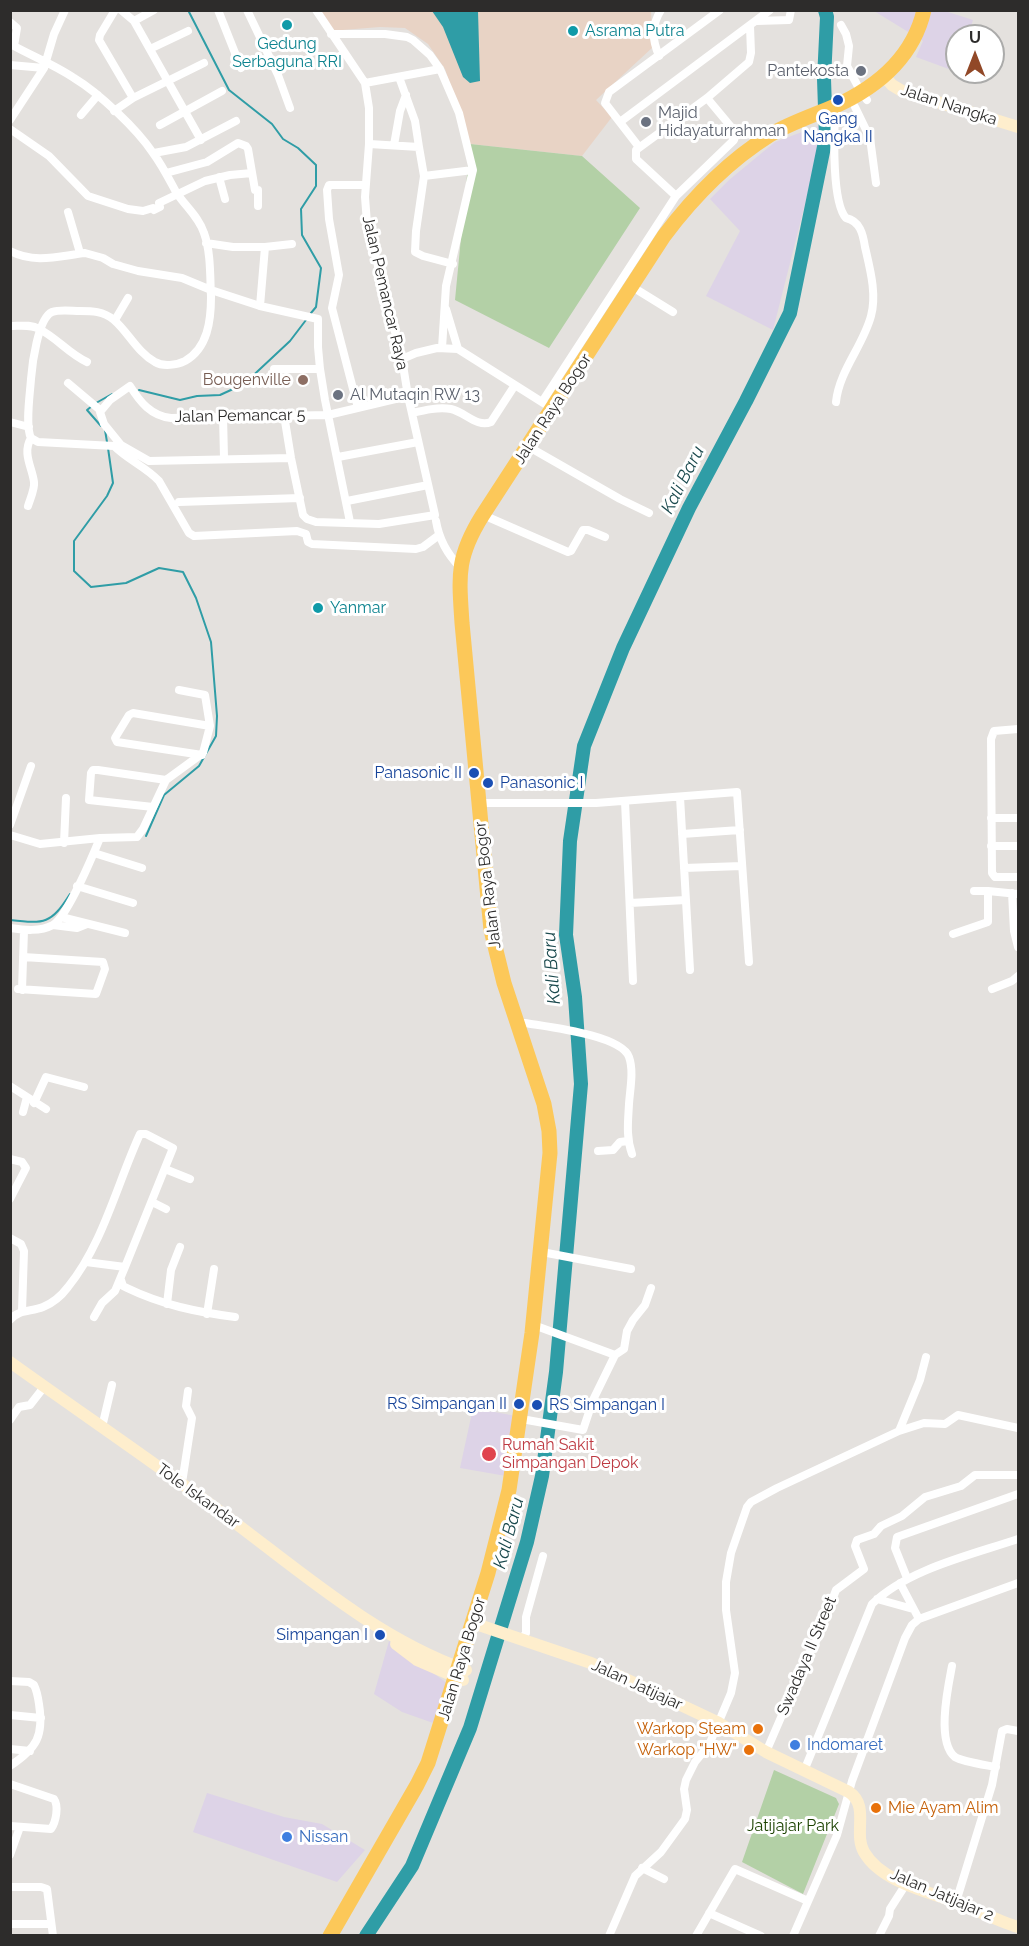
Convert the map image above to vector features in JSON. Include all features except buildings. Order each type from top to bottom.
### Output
[{"type":"highway","name":"Jalan Raya Bogor","points":[[886,79],[911,44],[924,10]]},
{"type":"highway","name":"Jalan Raya Bogor","points":[[330,1935],[417,1785],[481,1625],[513,1509],[532,1420],[553,1254],[557,1139],[547,1086],[495,951],[482,803],[462,623],[460,567],[465,548],[471,534],[552,408],[664,236],[687,206],[725,168],[751,147],[793,127],[834,113],[861,100],[916,49],[933,10]]},
{"type":"highway","name":"Jalan Raya Bogor","points":[[482,803],[467,575],[475,544],[536,451],[552,408],[639,291],[675,237],[713,190],[793,127]]},
{"type":"highway","name":"Jalan Raya Bogor","points":[[481,1625],[516,1448],[532,1334],[549,1166],[549,1131],[544,1104],[522,1023]]},
{"type":"highway","name":"Jalan Raya Bogor","points":[[339,1935],[424,1787],[441,1749],[461,1674]]},
{"type":"street","points":[[10,120],[46,65],[54,34],[65,10]]},
{"type":"street","points":[[116,10],[99,40],[133,98]]},
{"type":"street","points":[[122,10],[134,21],[201,140]]},
{"type":"street","points":[[134,21],[154,10]]},
{"type":"street","points":[[219,10],[241,68]]},
{"type":"street","points":[[247,10],[278,75],[290,108]]},
{"type":"street","name":"Jalan Pemancar Raya","points":[[316,10],[365,83],[369,108],[369,144],[365,185],[366,215],[371,246],[402,359],[439,535],[453,560],[460,567]]},
{"type":"street","points":[[659,56],[653,37],[656,20],[661,10]]},
{"type":"street","points":[[639,147],[605,103],[605,98],[609,92],[720,10]]},
{"type":"street","points":[[620,122],[770,10]]},
{"type":"street","points":[[753,23],[789,20],[791,10]]},
{"type":"street","points":[[10,22],[18,28],[14,46],[46,65],[75,78],[98,95],[154,153],[178,194],[200,224],[206,243],[211,290],[209,321],[203,344],[197,352],[182,363],[165,365],[153,362],[115,320],[106,314],[52,312],[47,316],[40,329],[32,372],[29,427],[31,438],[27,453],[35,484],[28,506]]},
{"type":"street","points":[[676,196],[636,159],[635,153],[639,147],[706,98],[749,62],[752,53],[753,23]]},
{"type":"street","points":[[841,25],[849,46],[847,66],[861,100],[870,138],[876,183]]},
{"type":"street","points":[[150,49],[188,31]]},
{"type":"street","points":[[331,34],[386,34],[407,37],[420,45],[440,69],[459,113],[473,170],[453,264],[446,286],[442,348]]},
{"type":"street","points":[[114,111],[133,98],[204,63]]},
{"type":"street","points":[[10,65],[46,65]]},
{"type":"street","points":[[365,83],[440,69]]},
{"type":"street","points":[[399,77],[415,121],[424,176],[415,252],[453,264]]},
{"type":"street","name":"Jalan Nangka","points":[[886,79],[896,88],[913,95],[1018,127]]},
{"type":"street","points":[[160,125],[222,91]]},
{"type":"street","points":[[81,115],[98,95]]},
{"type":"street","points":[[394,145],[400,111],[406,95]]},
{"type":"street","points":[[402,359],[416,353],[442,348],[458,349],[552,408],[676,196],[735,137],[732,128],[706,98]]},
{"type":"street","points":[[834,113],[835,168],[841,209],[846,218],[855,222],[861,229],[872,281],[873,304],[867,327],[842,379],[836,402]]},
{"type":"street","points":[[154,153],[186,147],[236,121]]},
{"type":"street","points":[[10,129],[49,156],[88,196],[128,209],[143,211],[153,208],[154,210],[160,207],[159,203],[205,181],[252,173]]},
{"type":"street","points":[[166,173],[207,162],[238,143],[248,149],[255,190],[258,190],[258,207]]},
{"type":"street","points":[[369,144],[419,147]]},
{"type":"street","points":[[424,176],[473,170]]},
{"type":"street","points":[[219,177],[225,199]]},
{"type":"street","points":[[358,408],[332,308],[339,275],[329,219],[327,190],[329,185],[365,185]]},
{"type":"street","points":[[68,212],[80,253]]},
{"type":"street","points":[[206,243],[232,247],[292,244]]},
{"type":"street","points":[[260,306],[265,247]]},
{"type":"street","points":[[10,251],[23,258],[32,259],[80,253],[93,254],[113,264],[182,278],[260,306],[319,320],[320,369],[350,522]]},
{"type":"street","points":[[639,291],[673,312]]},
{"type":"street","points":[[115,320],[128,298]]},
{"type":"street","points":[[445,307],[458,349]]},
{"type":"street","points":[[10,326],[31,326],[40,329],[87,362]]},
{"type":"street","points":[[274,369],[320,369]]},
{"type":"street","points":[[68,383],[98,408],[101,418],[115,439],[147,465],[189,533],[194,536],[297,531],[306,534],[308,542],[312,544],[416,549],[423,547],[439,535]]},
{"type":"street","name":"Jalan Pemancar 5","points":[[98,408],[130,386],[149,410],[162,417],[328,415],[408,396]]},
{"type":"street","points":[[412,413],[435,408],[453,409],[486,424],[492,422],[515,386]]},
{"type":"street","points":[[284,415],[303,515],[307,519],[316,522],[379,524],[436,518]]},
{"type":"street","points":[[223,416],[224,458]]},
{"type":"street","points":[[10,422],[29,427]]},
{"type":"street","points":[[31,438],[38,442],[106,444],[114,446],[133,462],[147,465],[224,458],[291,458]]},
{"type":"street","points":[[338,457],[418,442]]},
{"type":"street","points":[[536,451],[649,513]]},
{"type":"street","points":[[347,501],[428,485]]},
{"type":"street","points":[[180,502],[300,498]]},
{"type":"street","points":[[490,518],[568,552],[571,551],[583,530],[605,537]]},
{"type":"street","points":[[10,835],[40,844],[137,837],[166,780],[202,754],[207,743],[210,726],[204,694],[179,690]]},
{"type":"street","points":[[202,754],[149,748],[117,742],[115,738],[129,715],[133,713],[210,726]]},
{"type":"street","points":[[1018,729],[998,729],[992,734],[991,818],[994,878],[1018,877]]},
{"type":"street","points":[[10,825],[31,766]]},
{"type":"street","points":[[153,807],[89,800],[91,773],[93,770],[98,770],[166,780]]},
{"type":"street","points":[[482,803],[597,803],[737,792],[749,962]]},
{"type":"street","points":[[680,796],[690,970]]},
{"type":"street","points":[[64,843],[66,798]]},
{"type":"street","points":[[625,801],[633,981]]},
{"type":"street","points":[[991,818],[1018,818]]},
{"type":"street","points":[[682,834],[740,831]]},
{"type":"street","points":[[53,925],[61,917],[100,838]]},
{"type":"street","points":[[991,846],[1018,846]]},
{"type":"street","points":[[94,853],[142,868]]},
{"type":"street","points":[[684,868],[742,866]]},
{"type":"street","points":[[77,886],[133,903]]},
{"type":"street","points":[[974,891],[1015,894],[1014,927],[1018,947]]},
{"type":"street","points":[[953,934],[988,922],[988,891]]},
{"type":"street","points":[[630,903],[686,900]]},
{"type":"street","points":[[61,917],[125,933]]},
{"type":"street","points":[[10,928],[41,929],[53,925],[77,928],[87,924]]},
{"type":"street","points":[[23,957],[100,962],[105,966],[96,994],[20,990],[24,930]]},
{"type":"street","points":[[992,989],[1018,976]]},
{"type":"street","points":[[522,1023],[599,1037],[616,1043],[626,1051],[631,1068],[628,1141],[633,1154]]},
{"type":"street","points":[[23,1112],[46,1077],[84,1087]]},
{"type":"street","points":[[10,1086],[46,1108]]},
{"type":"street","points":[[10,1320],[22,1311],[42,1308],[67,1289],[86,1262],[140,1134],[146,1134],[173,1148],[121,1280],[94,1317]]},
{"type":"street","points":[[598,1151],[613,1150],[620,1142],[628,1141]]},
{"type":"street","points":[[10,1159],[22,1162],[26,1168],[10,1199]]},
{"type":"street","points":[[165,1169],[190,1179]]},
{"type":"street","points":[[152,1202],[166,1209]]},
{"type":"street","points":[[10,1238],[21,1244],[24,1251],[22,1311]]},
{"type":"street","points":[[167,1304],[171,1270],[180,1247]]},
{"type":"street","points":[[553,1254],[631,1269]]},
{"type":"street","points":[[86,1262],[125,1267]]},
{"type":"street","points":[[207,1314],[214,1269]]},
{"type":"street","points":[[121,1280],[127,1288],[167,1304],[207,1314],[235,1317]]},
{"type":"street","points":[[532,1420],[583,1430],[593,1400],[615,1355],[624,1349],[625,1336],[633,1320],[645,1305],[651,1288]]},
{"type":"street","points":[[544,1328],[615,1355]]},
{"type":"street","points":[[899,1431],[920,1380],[926,1357]]},
{"type":"street","name":"Tole Iskandar","points":[[10,1362],[182,1483],[384,1632],[412,1657],[461,1674]]},
{"type":"street","points":[[102,1427],[112,1385]]},
{"type":"street","points":[[10,1420],[19,1407],[30,1405],[44,1387]]},
{"type":"street","points":[[182,1483],[192,1418],[186,1406],[188,1391]]},
{"type":"street","points":[[609,1935],[635,1876],[662,1852],[685,1819],[686,1780],[695,1762],[709,1745],[732,1693],[735,1673],[725,1600],[728,1569],[731,1553],[747,1507],[751,1502],[899,1431],[924,1423],[945,1424],[957,1415],[1018,1428]]},
{"type":"street","name":"Swadaya II Street","points":[[766,1752],[808,1655],[815,1644],[836,1590],[864,1569],[855,1546],[857,1540],[874,1534],[881,1526],[902,1516],[925,1497],[961,1486],[975,1475],[1018,1475]]},
{"type":"street","points":[[919,1619],[903,1580],[895,1548],[897,1537],[1018,1494]]},
{"type":"street","points":[[804,1771],[866,1614],[878,1599],[903,1580],[1018,1539]]},
{"type":"street","points":[[522,1639],[526,1633],[526,1617],[543,1556]]},
{"type":"street","points":[[793,1935],[834,1841],[849,1792],[905,1638],[912,1625],[919,1619],[1018,1583]]},
{"type":"street","points":[[878,1599],[913,1609]]},
{"type":"street","name":"Jalan Jatijajar","points":[[481,1625],[591,1663],[719,1723],[766,1752],[849,1792]]},
{"type":"street","points":[[952,1666],[946,1702],[945,1725],[948,1749],[957,1758],[996,1767]]},
{"type":"street","points":[[10,1680],[29,1682],[34,1685],[41,1718],[35,1745],[10,1766]]},
{"type":"street","points":[[10,1716],[41,1718]]},
{"type":"street","points":[[956,1902],[996,1767],[1002,1731],[1007,1729],[1018,1731]]},
{"type":"street","points":[[10,1749],[30,1751]]},
{"type":"street","points":[[10,1784],[55,1800],[57,1806],[54,1827],[49,1830],[10,1826]]},
{"type":"street","name":"Jalan Jatijajar 2","points":[[849,1792],[857,1800],[860,1808],[861,1845],[864,1853],[873,1863],[906,1884],[1018,1927]]},
{"type":"street","points":[[10,1855],[20,1827]]},
{"type":"street","points":[[642,1868],[664,1880]]},
{"type":"street","points":[[696,1935],[735,1869],[808,1901]]},
{"type":"street","points":[[879,1935],[889,1916],[890,1909],[906,1884]]},
{"type":"street","points":[[10,1887],[47,1889],[53,1935]]},
{"type":"street","points":[[709,1913],[761,1935]]},
{"type":"street","points":[[10,1924],[51,1924]]},
{"type":"shaded area","points":[[317,11],[651,11],[653,47],[596,100],[612,117],[582,156],[470,144],[445,69],[428,44],[405,28],[380,27],[330,31]]},
{"type":"shaded area","points":[[874,11],[945,11],[973,20],[972,24],[945,24],[945,68],[916,57],[923,41]]},
{"type":"shaded area","points":[[821,125],[820,145],[773,330],[706,296],[740,231],[710,199],[775,142]]},
{"type":"shaded area","points":[[473,1408],[516,1416],[506,1476],[460,1468]]},
{"type":"shaded area","points":[[389,1641],[451,1686],[436,1724],[402,1712],[374,1694]]},
{"type":"shaded area","points":[[207,1793],[284,1817],[322,1824],[365,1850],[337,1882],[193,1832]]},
{"type":"green space","points":[[470,144],[582,156],[640,208],[549,348],[455,300]]},
{"type":"green space","name":"Jatijajar Park","points":[[774,1770],[836,1798],[839,1804],[803,1894],[742,1862]]},
{"type":"water","points":[[432,11],[478,11],[480,81],[470,83],[463,77],[443,27]]},
{"type":"waterway","points":[[188,10],[229,90],[272,124],[283,139],[298,148],[316,165],[316,186],[301,209],[302,235],[321,268],[316,307],[311,313]]},
{"type":"waterway","name":"Kali Baru","points":[[366,1936],[412,1866],[470,1728],[527,1542],[542,1476],[556,1372],[581,1084],[575,997],[566,935],[570,841],[584,746],[623,648],[689,508],[790,313],[826,137],[824,79],[827,17],[825,10]]},
{"type":"waterway","points":[[139,390],[180,400],[197,396],[220,395],[244,384],[290,341],[306,320]]},
{"type":"waterway","points":[[96,403],[112,394]]},
{"type":"waterway","points":[[92,406],[87,410],[101,426]]},
{"type":"waterway","points":[[105,430],[107,442]]},
{"type":"waterway","points":[[108,448],[113,483],[107,496],[74,541],[74,571],[91,587],[126,583],[159,568],[183,572],[196,598],[211,642],[217,716],[216,736],[199,766],[164,795],[146,836]]},
{"type":"waterway","points":[[10,920],[31,922],[46,920],[58,911],[70,894]]},
{"type":"place","name":"Gedung Serbaguna RRI","points":[[287,25]]},
{"type":"place","name":"Asrama Putra","points":[[573,31]]},
{"type":"place","name":"Pantekosta","points":[[861,71]]},
{"type":"place","name":"Gang Nangka II","points":[[838,100]]},
{"type":"place","name":"Majid Hidayaturrahman","points":[[646,122]]},
{"type":"place","name":"Bougenville","points":[[303,380]]},
{"type":"place","name":"Al Mutaqin RW 13","points":[[338,395]]},
{"type":"place","name":"Yanmar","points":[[318,608]]},
{"type":"place","name":"Panasonic II","points":[[474,773]]},
{"type":"place","name":"Panasonic I","points":[[488,783]]},
{"type":"place","name":"RS Simpangan II","points":[[519,1404]]},
{"type":"place","name":"RS Simpangan I","points":[[537,1405]]},
{"type":"place","name":"Rumah Sakit Simpangan Depok","points":[[489,1454]]},
{"type":"place","name":"Simpangan I","points":[[380,1635]]},
{"type":"place","name":"Warkop Steam","points":[[758,1729]]},
{"type":"place","name":"Indomaret","points":[[795,1745]]},
{"type":"place","name":"Warkop \"HW\"","points":[[749,1750]]},
{"type":"place","name":"Mie Ayam Alim","points":[[876,1808]]},
{"type":"place","name":"Nissan","points":[[287,1837]]}]
